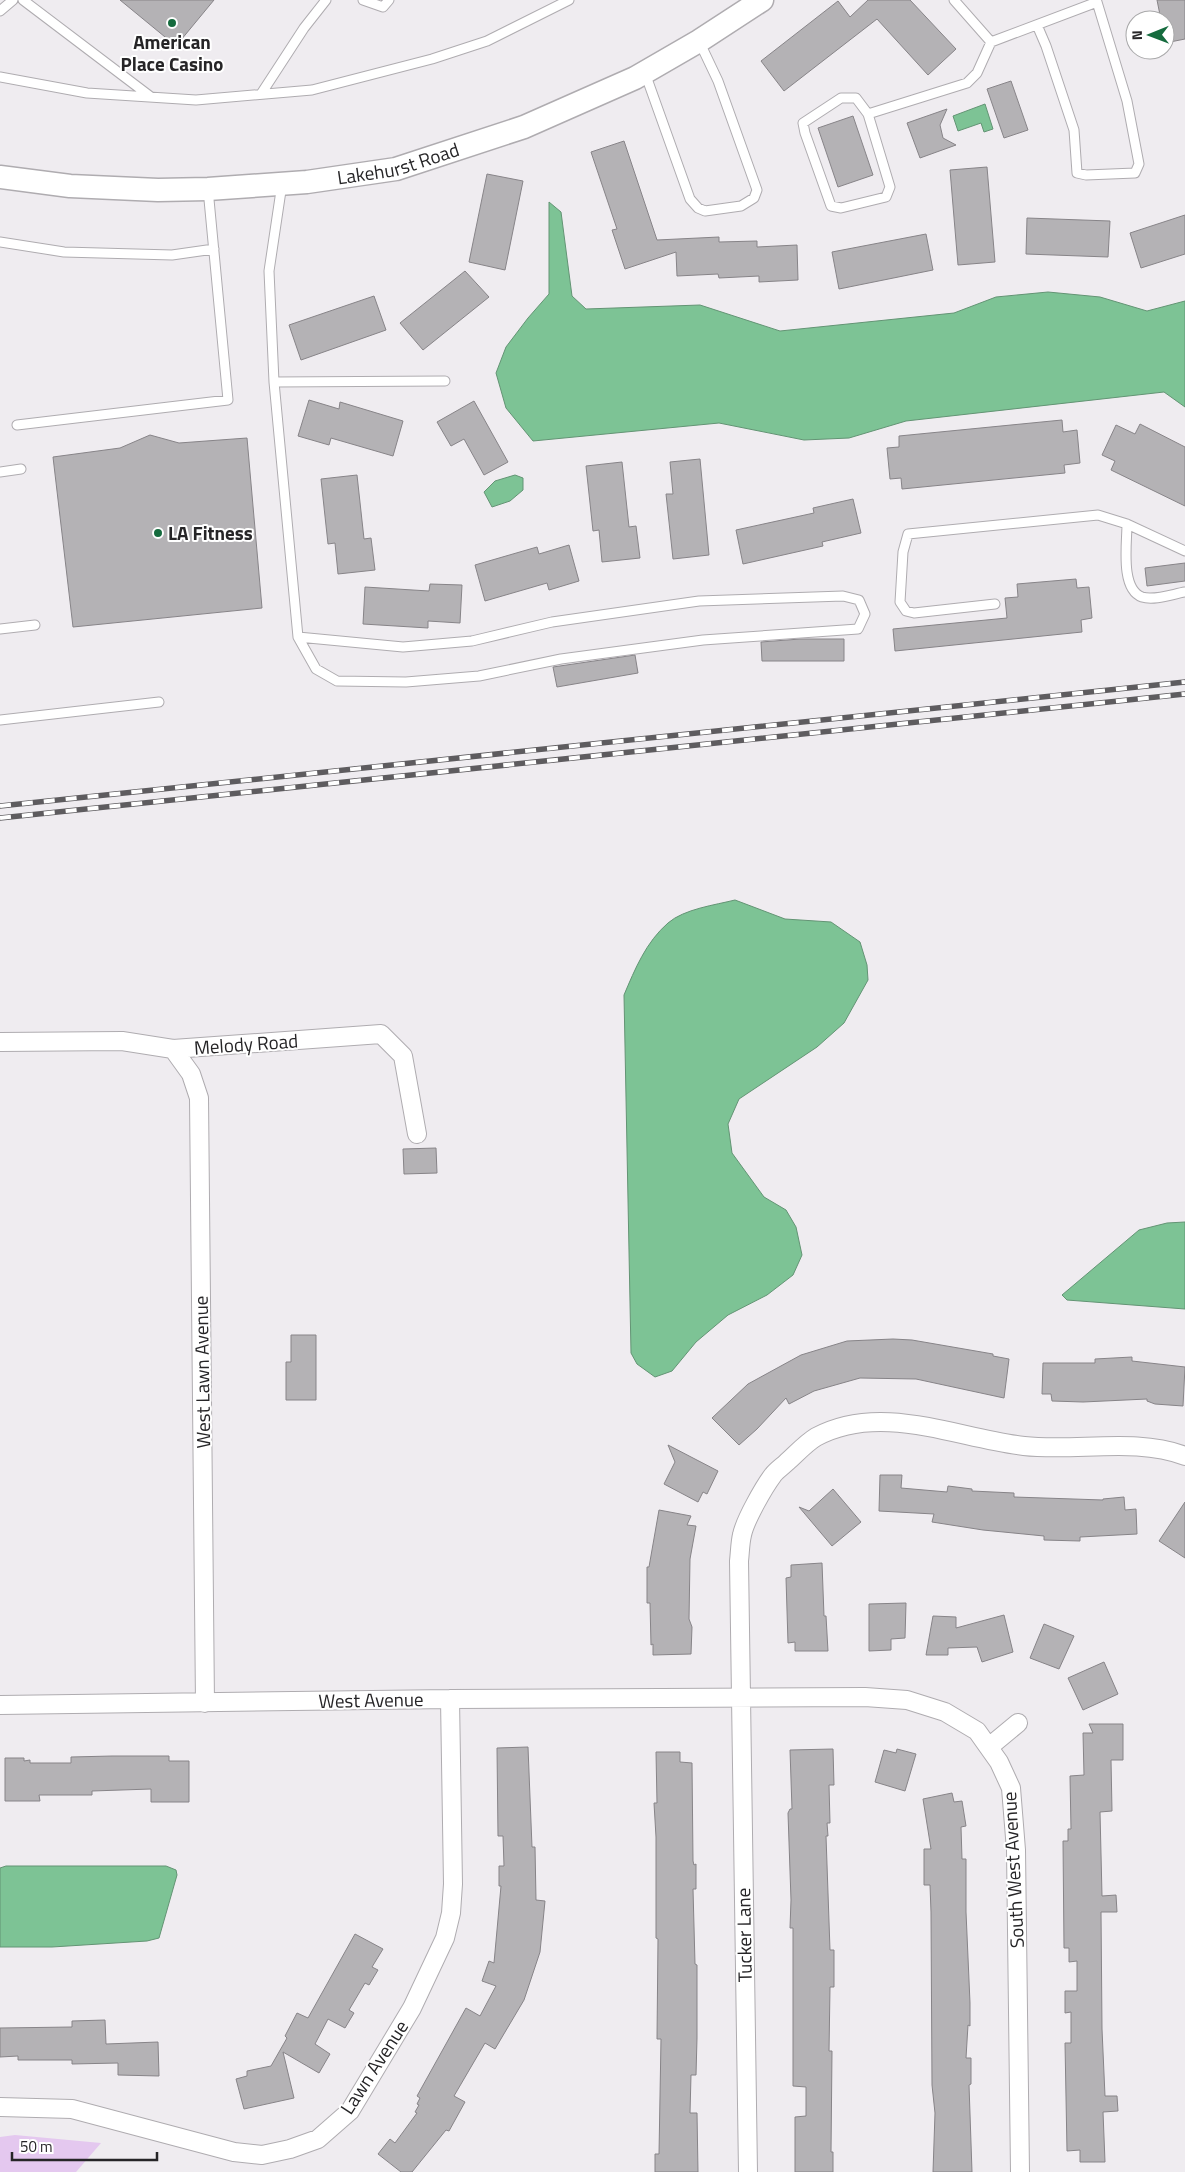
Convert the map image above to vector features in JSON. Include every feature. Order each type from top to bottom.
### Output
[{"type":"street","name":"Lakehurst Road","points":[[0,177],[70,186],[158,190],[208,189],[307,182],[396,168],[524,127],[645,73],[762,0]]},
{"type":"street","name":"Melody Road","points":[[0,1042],[122,1041],[173,1049],[381,1034],[403,1056],[417,1134]]},
{"type":"street","name":"West Lawn Avenue","points":[[173,1049],[191,1074],[199,1098],[205,1703]]},
{"type":"street","name":"Tucker Lane","points":[[748,2172],[739,1561],[742,1534],[759,1498],[774,1474],[815,1438],[844,1427],[882,1422],[934,1427],[1024,1446],[1141,1446],[1169,1449],[1185,1456]]},
{"type":"street","name":"South West Avenue","points":[[741,1698],[865,1697],[907,1700],[945,1712],[977,1731],[999,1762],[1011,1788],[1016,1850],[1020,2172]]},
{"type":"street","name":"West Avenue","points":[[0,1706],[450,1699],[741,1698]]},
{"type":"street","name":"Lawn Avenue","points":[[0,2107],[72,2109],[201,2145],[234,2152],[262,2154],[318,2139],[350,2111],[412,2008],[445,1938],[451,1913],[453,1884],[450,1699]]},
{"type":"street","points":[[988,1747],[1018,1723]]},
{"type":"lane","points":[[0,11],[13,0]]},
{"type":"lane","points":[[23,0],[151,97]]},
{"type":"lane","points":[[261,94],[304,28],[326,0]]},
{"type":"lane","points":[[363,0],[383,7],[389,0]]},
{"type":"lane","points":[[0,77],[87,93],[196,100],[312,90],[432,59],[487,41],[569,0]]},
{"type":"lane","points":[[954,0],[991,42]]},
{"type":"lane","points":[[868,114],[967,83],[977,73],[991,42],[1096,1],[1127,101],[1139,164],[1135,173],[1086,175],[1077,173],[1074,130],[1046,46],[1036,25]]},
{"type":"lane","points":[[645,73],[690,199],[698,208],[705,212],[741,206],[754,198],[757,190],[718,81],[699,40]]},
{"type":"lane","points":[[841,98],[856,98],[868,114],[890,186],[886,197],[841,208],[831,206],[805,134],[804,123],[841,98]]},
{"type":"lane","points":[[282,184],[268,271],[274,382],[298,637],[316,670],[337,681],[406,682],[479,676],[561,660],[703,640],[858,629],[865,614],[859,600],[843,596],[699,601],[552,622],[472,641],[403,647],[298,637]]},
{"type":"lane","points":[[17,425],[228,400],[208,189]]},
{"type":"lane","points":[[0,242],[64,252],[172,255],[214,249]]},
{"type":"lane","points":[[274,382],[445,381]]},
{"type":"lane","points":[[0,472],[21,469]]},
{"type":"lane","points":[[995,604],[914,613],[906,610],[900,602],[904,552],[908,534],[1098,514],[1127,524],[1185,551]]},
{"type":"lane","points":[[1127,524],[1126,567],[1128,582],[1134,592],[1144,598],[1185,592]]},
{"type":"lane","points":[[0,629],[36,625]]},
{"type":"lane","points":[[0,720],[160,702]]},
{"type":"shaded area","points":[[985,104],[993,129],[984,132],[981,123],[958,131],[953,116]]},
{"type":"shaded area","points":[[549,202],[561,212],[572,296],[586,309],[700,305],[780,331],[954,313],[996,297],[1048,292],[1100,297],[1147,311],[1185,301],[1185,407],[1164,392],[906,421],[849,438],[804,440],[719,423],[533,441],[506,408],[496,373],[506,347],[549,294]]},
{"type":"shaded area","points":[[515,475],[523,478],[523,490],[510,501],[492,507],[484,492],[495,481]]},
{"type":"shaded area","points":[[735,900],[785,919],[831,922],[860,942],[867,965],[868,980],[844,1023],[817,1047],[739,1099],[728,1124],[732,1153],[764,1197],[786,1210],[796,1227],[802,1255],[793,1275],[767,1295],[728,1315],[696,1342],[672,1371],[655,1377],[637,1364],[631,1353],[624,995],[647,947],[668,923],[682,914]]},
{"type":"shaded area","points":[[1185,1222],[1185,1309],[1067,1300],[1062,1295],[1139,1230],[1167,1223]]},
{"type":"shaded area","points":[[6,1866],[166,1866],[176,1870],[177,1875],[159,1938],[147,1941],[52,1947],[0,1947],[0,1868]]},
{"type":"shaded area","points":[[15,2135],[101,2143],[76,2172],[0,2172],[0,2137]]},
{"type":"building","name":"American Place Casino","points":[[120,0],[214,0],[176,46]]},
{"type":"building","points":[[868,0],[910,0],[956,49],[928,75],[877,19],[784,91],[761,61],[838,1],[850,17]]},
{"type":"building","points":[[1157,0],[1185,0],[1185,39],[1175,41],[1175,10],[1159,10]]},
{"type":"building","points":[[1011,81],[1028,130],[1004,138],[987,89]]},
{"type":"building","points":[[947,109],[940,125],[943,138],[956,145],[920,158],[907,123]]},
{"type":"building","points":[[853,116],[873,175],[838,187],[818,128]]},
{"type":"building","points":[[624,141],[657,240],[719,237],[719,242],[757,241],[757,247],[797,245],[798,280],[759,282],[759,276],[719,278],[718,274],[677,276],[676,252],[625,269],[612,230],[617,229],[591,152]]},
{"type":"building","points":[[987,167],[995,262],[958,265],[950,170]]},
{"type":"building","points":[[487,174],[523,181],[505,270],[469,262]]},
{"type":"building","points":[[1185,215],[1185,254],[1141,268],[1130,233]]},
{"type":"building","points":[[1027,218],[1110,221],[1108,257],[1026,254]]},
{"type":"building","points":[[926,234],[933,270],[839,289],[832,252]]},
{"type":"building","points":[[465,271],[489,297],[423,350],[400,323]]},
{"type":"building","points":[[374,296],[386,330],[301,360],[289,325]]},
{"type":"building","points":[[309,400],[339,409],[340,402],[403,421],[393,456],[331,438],[329,445],[298,436]]},
{"type":"building","points":[[474,401],[508,462],[484,475],[464,439],[451,446],[437,422]]},
{"type":"building","points":[[1062,420],[1063,432],[1077,430],[1080,463],[1064,465],[1065,473],[902,489],[901,478],[890,479],[887,448],[899,447],[899,436]]},
{"type":"building","points":[[1140,424],[1185,447],[1185,506],[1111,470],[1115,461],[1102,455],[1116,425],[1135,434]]},
{"type":"building","name":"LA Fitness","points":[[150,435],[179,443],[247,438],[262,608],[73,627],[53,457],[120,448]]},
{"type":"building","points":[[700,459],[709,555],[673,559],[666,494],[673,494],[670,462]]},
{"type":"building","points":[[622,462],[629,527],[636,526],[640,558],[602,562],[599,530],[593,531],[586,466]]},
{"type":"building","points":[[357,475],[364,539],[371,538],[375,570],[338,574],[335,543],[328,544],[321,479]]},
{"type":"building","points":[[853,499],[861,533],[822,542],[823,546],[743,564],[736,530],[814,513],[813,508]]},
{"type":"building","points":[[569,545],[579,581],[549,590],[547,583],[485,601],[475,565],[537,547],[539,554]]},
{"type":"building","points":[[1185,563],[1185,581],[1147,586],[1145,568]]},
{"type":"building","points":[[1076,579],[1077,588],[1089,587],[1092,618],[1081,620],[1082,632],[895,651],[893,629],[1007,618],[1005,598],[1018,597],[1017,584]]},
{"type":"building","points":[[430,584],[462,585],[460,623],[428,621],[428,628],[363,624],[365,587],[429,591]]},
{"type":"building","points":[[800,639],[844,639],[844,661],[762,661],[761,642]]},
{"type":"building","points":[[635,655],[638,673],[557,687],[553,667]]},
{"type":"building","points":[[436,1148],[437,1173],[404,1174],[403,1149]]},
{"type":"building","points":[[291,1335],[316,1335],[316,1400],[286,1400],[286,1362],[291,1362]]},
{"type":"building","points":[[912,1340],[993,1354],[993,1356],[1009,1359],[1004,1398],[916,1379],[860,1378],[814,1391],[789,1404],[786,1398],[739,1445],[712,1418],[748,1384],[801,1355],[847,1341]]},
{"type":"building","points":[[1132,1357],[1132,1361],[1185,1367],[1183,1406],[1155,1404],[1147,1401],[1147,1399],[1083,1402],[1052,1401],[1051,1394],[1042,1394],[1043,1363],[1095,1363],[1095,1359]]},
{"type":"building","points":[[668,1445],[718,1471],[707,1494],[703,1492],[698,1502],[664,1484],[675,1462]]},
{"type":"building","points":[[880,1475],[902,1475],[901,1488],[947,1492],[948,1486],[972,1489],[972,1491],[1014,1493],[1014,1497],[1103,1500],[1124,1497],[1125,1510],[1136,1509],[1137,1534],[1080,1537],[1080,1541],[1044,1540],[1044,1536],[983,1530],[932,1522],[934,1514],[879,1511]]},
{"type":"building","points":[[833,1489],[861,1522],[832,1546],[799,1507],[809,1511]]},
{"type":"building","points":[[1185,1502],[1185,1558],[1159,1541]]},
{"type":"building","points":[[659,1510],[691,1516],[687,1525],[696,1526],[690,1559],[689,1619],[692,1627],[691,1654],[653,1655],[650,1603],[647,1603],[647,1567],[649,1567]]},
{"type":"building","points":[[822,1563],[824,1616],[826,1616],[828,1651],[795,1651],[795,1642],[788,1643],[786,1578],[791,1577],[791,1565]]},
{"type":"building","points":[[906,1603],[905,1638],[891,1639],[891,1650],[869,1651],[869,1604]]},
{"type":"building","points":[[1004,1615],[1013,1652],[982,1662],[977,1647],[948,1648],[948,1655],[926,1655],[933,1616],[956,1617],[956,1628]]},
{"type":"building","points":[[1044,1624],[1074,1636],[1059,1669],[1030,1658]]},
{"type":"building","points":[[1104,1662],[1118,1694],[1083,1710],[1068,1678]]},
{"type":"building","points":[[1089,1724],[1123,1724],[1123,1760],[1111,1760],[1112,1811],[1100,1812],[1102,1896],[1116,1895],[1117,1912],[1101,1912],[1102,2029],[1105,2096],[1117,2096],[1118,2111],[1103,2112],[1105,2162],[1080,2162],[1080,2150],[1067,2151],[1065,2043],[1071,2043],[1071,2012],[1065,2013],[1065,1991],[1077,1991],[1077,1961],[1069,1962],[1069,1948],[1064,1948],[1063,1841],[1068,1841],[1068,1829],[1071,1829],[1070,1776],[1084,1775],[1083,1733],[1093,1733]]},
{"type":"building","points":[[528,1747],[532,1847],[535,1847],[536,1900],[545,1901],[540,1952],[524,2000],[495,2049],[485,2043],[454,2096],[465,2102],[449,2131],[446,2130],[412,2172],[401,2172],[378,2154],[390,2139],[395,2143],[417,2113],[415,2112],[420,2098],[417,2096],[466,2008],[480,2016],[496,1986],[482,1981],[489,1961],[494,1963],[501,1886],[499,1886],[499,1866],[504,1866],[503,1836],[498,1836],[497,1748]]},
{"type":"building","points":[[833,1749],[834,1785],[829,1785],[830,1823],[827,1823],[828,1836],[826,1836],[830,1950],[834,1950],[834,1987],[830,1987],[829,2051],[832,2051],[831,2152],[833,2152],[833,2172],[795,2172],[795,2117],[806,2116],[806,2087],[793,2086],[793,1928],[790,1928],[788,1813],[792,1809],[790,1750]]},
{"type":"building","points":[[897,1749],[916,1754],[905,1791],[875,1782],[884,1750],[896,1753]]},
{"type":"building","points":[[656,1752],[680,1752],[680,1762],[692,1763],[693,1861],[694,1865],[696,1864],[696,1889],[693,1889],[695,1964],[697,1965],[697,2038],[696,2075],[691,2075],[690,2113],[697,2113],[698,2172],[655,2172],[655,2154],[659,2154],[661,2039],[657,2039],[658,1939],[656,1938],[654,1803],[657,1803]]},
{"type":"building","points":[[169,1756],[169,1761],[189,1761],[189,1802],[151,1802],[151,1789],[92,1791],[92,1795],[39,1795],[40,1801],[5,1801],[5,1758],[24,1758],[24,1761],[30,1760],[30,1763],[71,1763],[71,1757]]},
{"type":"building","points":[[952,1793],[954,1802],[962,1801],[966,1826],[961,1827],[962,1859],[966,1859],[970,2026],[968,2025],[966,2058],[971,2058],[971,2084],[969,2085],[972,2172],[933,2172],[935,2113],[932,2085],[931,1912],[930,1885],[924,1885],[924,1849],[931,1849],[923,1799]]},
{"type":"building","points":[[355,1934],[383,1949],[372,1967],[378,1970],[369,1985],[365,1983],[349,2010],[354,2013],[345,2028],[328,2019],[315,2044],[330,2054],[319,2073],[283,2052],[294,2098],[244,2109],[236,2079],[247,2076],[247,2071],[271,2066],[287,2038],[285,2036],[297,2013],[308,2018]]},
{"type":"building","points":[[105,2020],[106,2044],[158,2042],[159,2076],[118,2075],[118,2063],[72,2064],[72,2060],[18,2060],[18,2056],[0,2057],[0,2028],[72,2027],[72,2021]]},
{"type":"railway","points":[[0,806],[1185,682]]},
{"type":"railway","points":[[0,818],[1185,694]]},
{"type":"place","name":"American Place Casino","points":[[172,23]]},
{"type":"place","name":"LA Fitness","points":[[158,533]]}]
